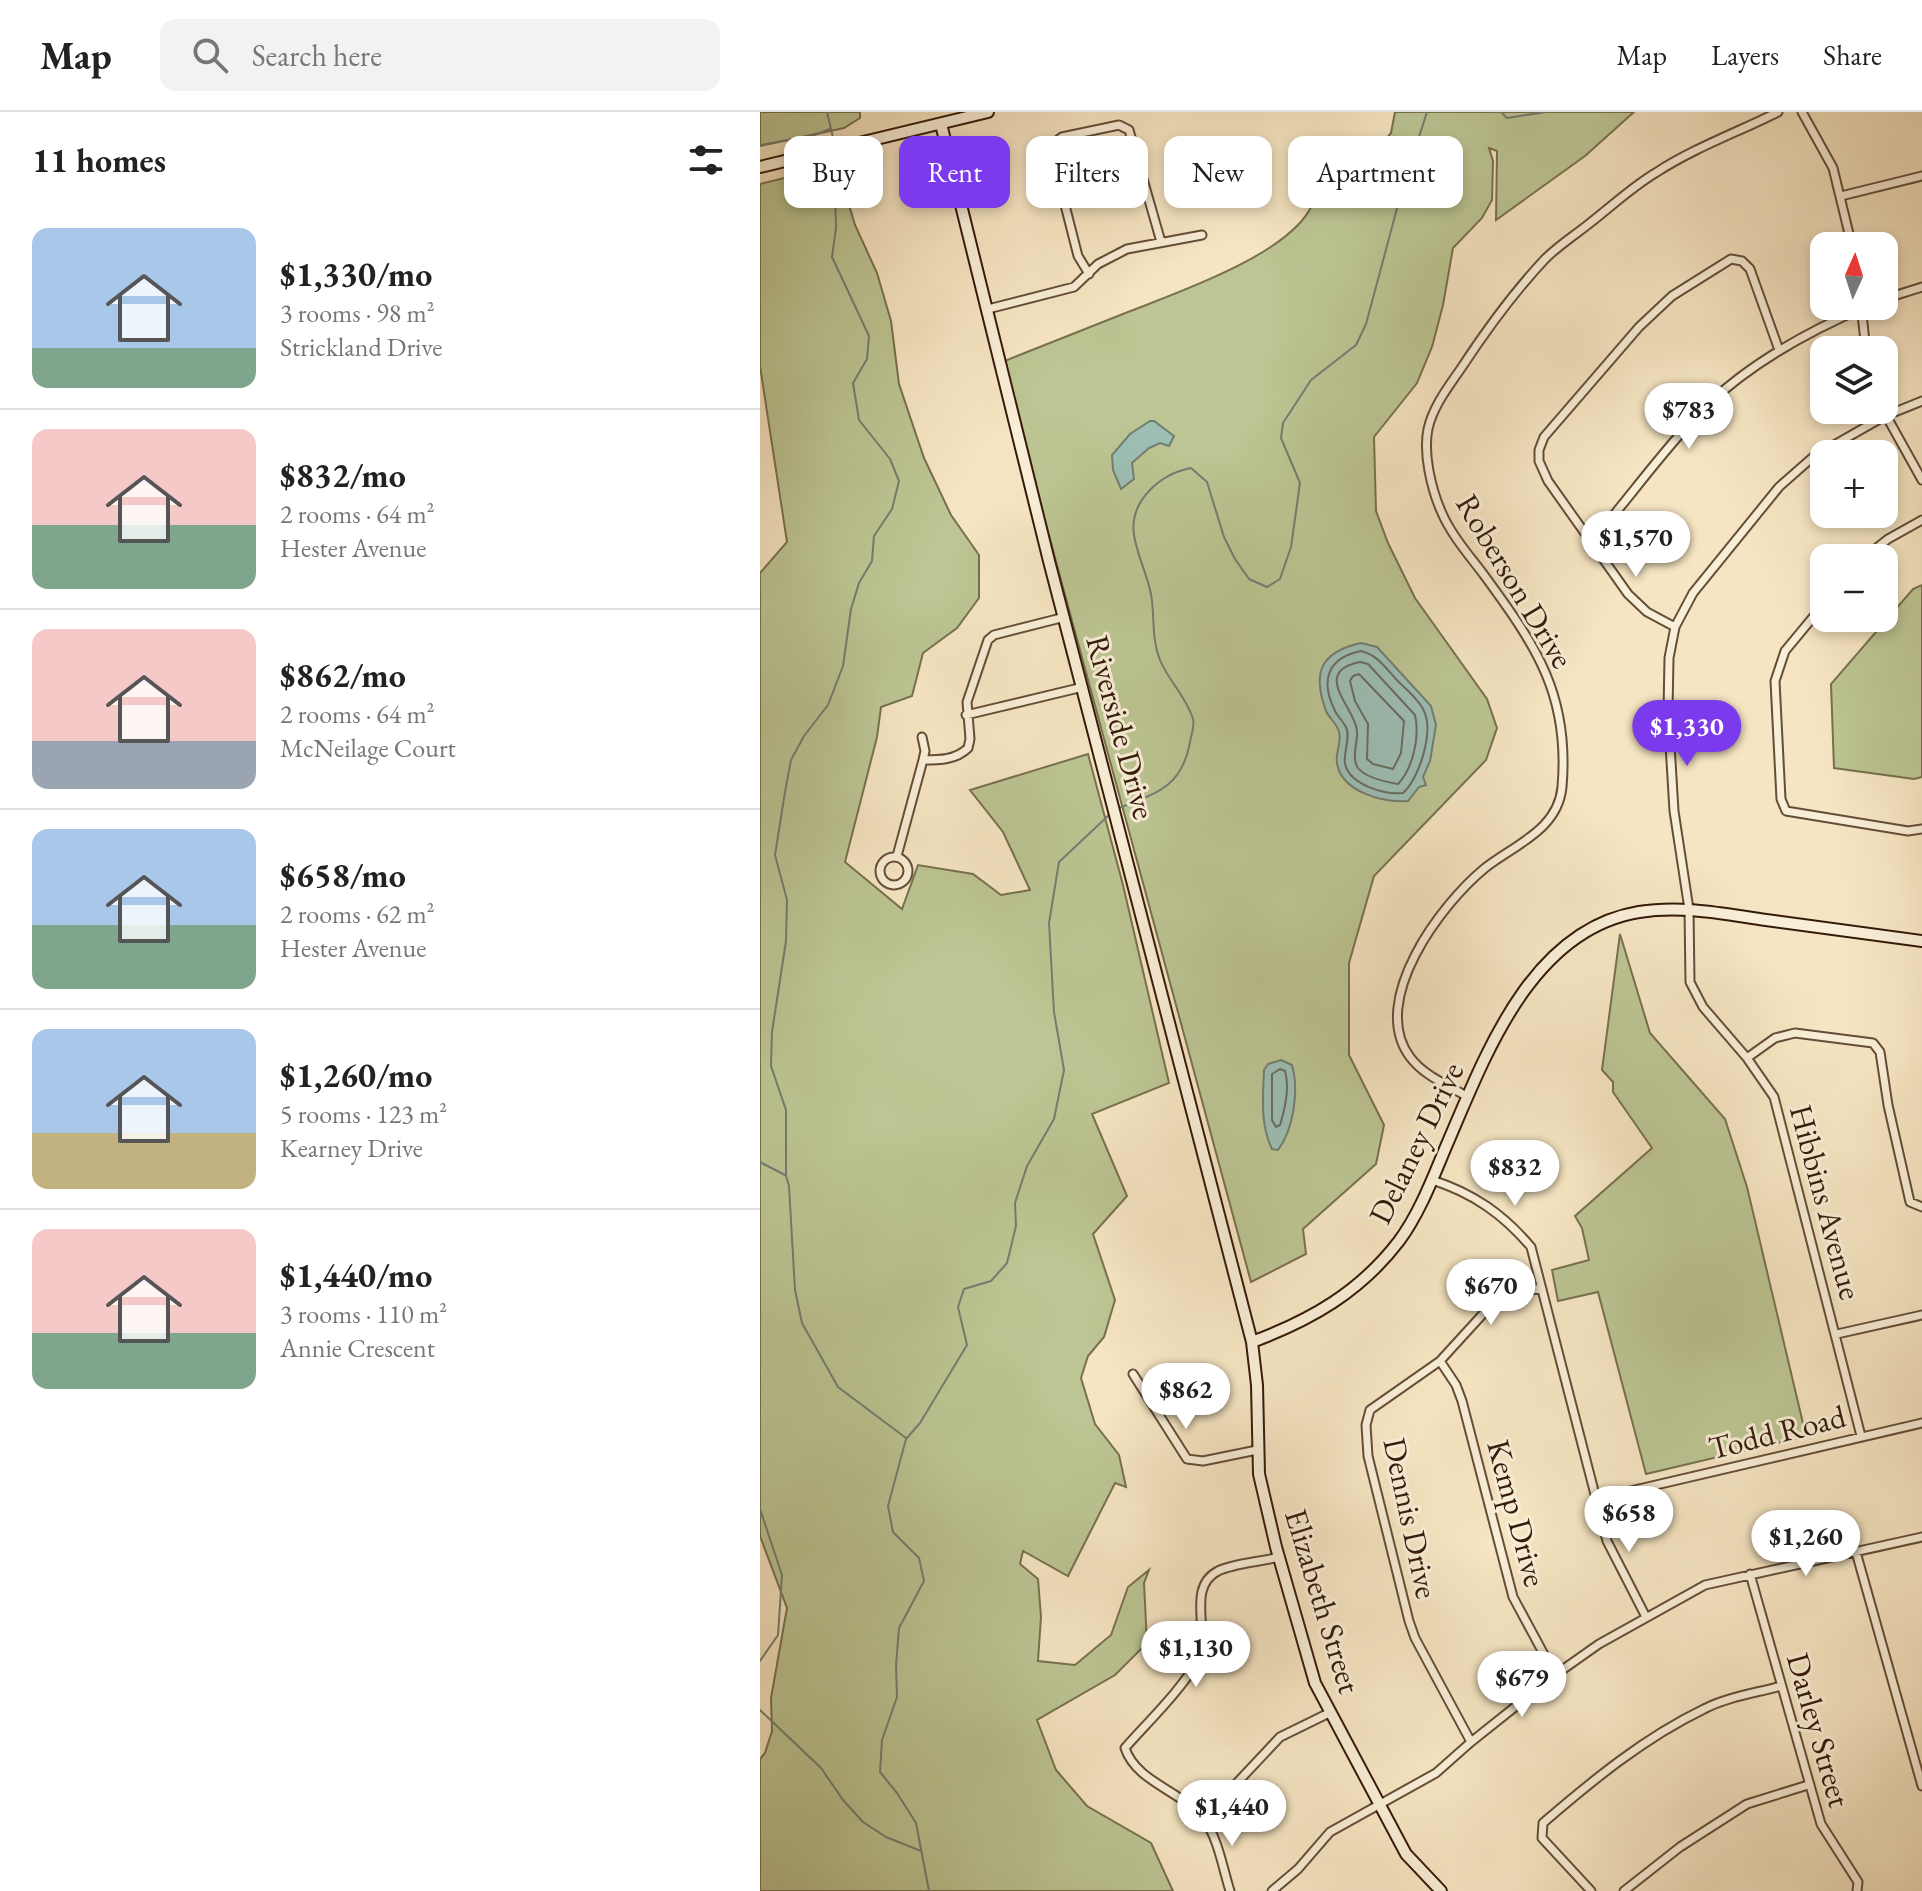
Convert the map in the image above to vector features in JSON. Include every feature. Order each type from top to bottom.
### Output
[{"type":"street","points":[[760,167],[988,112]]},
{"type":"street","name":"Roberson Drive","points":[[1468,1097],[1425,1072],[1409,1055],[1399,1033],[1396,1015],[1398,998],[1408,971],[1451,903],[1484,869],[1539,830],[1559,805],[1562,787],[1561,736],[1557,704],[1538,655],[1453,533],[1441,510],[1427,448],[1428,427],[1438,404],[1469,356],[1547,257],[1653,174],[1778,112]]},
{"type":"street","points":[[1802,112],[1833,168],[1849,232]]},
{"type":"street","name":"Riverside Drive","points":[[941,124],[1049,561],[1252,1342]]},
{"type":"street","points":[[1089,274],[1078,256],[1052,154],[1054,143],[1062,137],[1119,125],[1129,130],[1161,242]]},
{"type":"street","points":[[1841,196],[1922,176]]},
{"type":"street","points":[[988,309],[1074,287],[1111,256],[1202,235]]},
{"type":"street","points":[[1779,350],[1750,269],[1742,261],[1731,259],[1672,296],[1619,348],[1544,437],[1539,461],[1548,481],[1628,594],[1647,612],[1675,627],[1693,593],[1779,487],[1813,457],[1866,424]]},
{"type":"street","points":[[1898,295],[1922,287]]},
{"type":"street","points":[[1591,542],[1696,418],[1737,379],[1779,350],[1838,320]]},
{"type":"street","points":[[1898,409],[1922,401]]},
{"type":"street","points":[[1890,424],[1922,480]]},
{"type":"street","points":[[1882,544],[1922,520]]},
{"type":"street","points":[[923,760],[941,760],[965,752],[970,739],[967,702],[988,640],[994,635],[1065,617]]},
{"type":"street","points":[[1810,621],[1785,651],[1775,681],[1781,799],[1786,811],[1908,831],[1922,829]]},
{"type":"street","name":"Hibbins Avenue","points":[[1675,627],[1667,684],[1674,811],[1689,909],[1689,970],[1695,994],[1774,1097],[1861,1436]]},
{"type":"street","points":[[966,715],[1083,687]]},
{"type":"street","points":[[897,856],[925,751],[922,737]]},
{"type":"street","points":[[897,856],[907,863],[908,875],[901,884],[890,885],[881,878],[879,867],[886,858],[897,856]]},
{"type":"street","name":"Delaney Drive","points":[[1252,1342],[1337,1303],[1367,1278],[1400,1240],[1432,1180],[1493,1043],[1535,976],[1557,950],[1580,935],[1612,919],[1639,912],[1689,909],[1922,941]]},
{"type":"street","points":[[1747,1058],[1775,1038],[1795,1033],[1873,1043],[1880,1052],[1888,1105],[1910,1202],[1922,1207]]},
{"type":"street","points":[[1432,1180],[1474,1197],[1495,1211],[1531,1247],[1607,1541],[1646,1617]]},
{"type":"street","name":"Dennis Drive","points":[[1471,1742],[1412,1630],[1368,1456],[1366,1425],[1370,1410],[1440,1361],[1493,1303],[1503,1297],[1541,1288]]},
{"type":"street","points":[[1837,1334],[1922,1315]]},
{"type":"street","name":"Elizabeth Street","points":[[1252,1342],[1257,1385],[1259,1474],[1305,1652],[1329,1713],[1406,1854],[1441,1891]]},
{"type":"street","name":"Kemp Drive","points":[[1440,1361],[1456,1385],[1462,1401],[1513,1597],[1555,1675]]},
{"type":"street","points":[[1133,1374],[1187,1459],[1203,1461],[1257,1450]]},
{"type":"street","name":"Todd Road","points":[[1596,1499],[1922,1423]]},
{"type":"street","points":[[1272,1891],[1298,1869],[1330,1832],[1436,1773],[1555,1675],[1599,1644],[1646,1617],[1705,1585],[1922,1537]]},
{"type":"street","points":[[1856,1552],[1922,1786]]},
{"type":"street","points":[[1230,1891],[1203,1819],[1179,1797],[1130,1763],[1125,1748],[1198,1660],[1204,1641],[1201,1591],[1205,1581],[1219,1571],[1279,1557]]},
{"type":"street","name":"Darley Street","points":[[1750,1574],[1821,1824],[1858,1882],[1857,1891]]},
{"type":"street","points":[[1591,1891],[1542,1838],[1543,1823],[1598,1776],[1668,1729],[1707,1707],[1781,1686]]},
{"type":"street","points":[[1203,1819],[1280,1737],[1329,1713]]},
{"type":"street","points":[[1624,1891],[1680,1847],[1747,1804],[1808,1785]]},
{"type":"green space","points":[[760,112],[860,112],[860,118],[844,128],[807,136],[784,136],[784,141],[760,146]]},
{"type":"green space","points":[[1395,112],[1634,112],[1585,156],[1496,220],[1497,151],[1489,148],[1493,161],[1492,200],[1482,218],[1453,248],[1432,347],[1417,383],[1374,437],[1376,511],[1388,543],[1415,598],[1487,699],[1497,728],[1486,760],[1374,876],[1349,963],[1349,1055],[1384,1125],[1376,1164],[1303,1229],[1306,1254],[1251,1282],[1002,362],[1228,271],[1280,240],[1300,223],[1310,208],[1463,208],[1463,136],[1388,136]]},
{"type":"green space","points":[[784,178],[784,208],[850,208],[877,273],[891,321],[899,384],[924,458],[951,515],[979,555],[979,598],[957,628],[923,653],[912,696],[881,707],[877,737],[845,862],[902,909],[918,865],[973,874],[1001,895],[1030,890],[1003,832],[970,790],[1088,754],[1123,885],[1169,1083],[1092,1114],[1127,1196],[1093,1234],[1115,1300],[1104,1337],[1088,1356],[1081,1378],[1095,1424],[1119,1455],[1126,1487],[1115,1483],[1068,1576],[1023,1551],[1020,1564],[1038,1579],[1041,1617],[1038,1661],[1075,1665],[1111,1635],[1128,1587],[1149,1570],[1144,1583],[1147,1643],[1115,1675],[1037,1720],[1056,1770],[1087,1806],[1151,1843],[1173,1891],[760,1891],[760,1759],[772,1731],[771,1698],[787,1608],[760,1536],[760,573],[787,542],[760,366],[760,184]]},
{"type":"green space","points":[[1922,585],[1922,777],[1914,779],[1834,768],[1831,684],[1876,632],[1898,632],[1898,606],[1913,589]]},
{"type":"green space","points":[[1620,934],[1650,1033],[1725,1119],[1747,1187],[1806,1436],[1646,1474],[1598,1292],[1558,1301],[1552,1270],[1589,1260],[1582,1228],[1575,1216],[1652,1148],[1613,1092],[1613,1082],[1602,1070]]},
{"type":"water","points":[[1150,421],[1174,436],[1169,446],[1160,443],[1149,448],[1132,463],[1134,479],[1121,489],[1113,470],[1112,455],[1130,434]]},
{"type":"water","points":[[1361,643],[1377,647],[1431,706],[1436,725],[1430,761],[1423,777],[1426,785],[1419,787],[1408,801],[1365,794],[1346,781],[1337,763],[1339,732],[1326,711],[1320,675],[1328,658]]},
{"type":"water","points":[[1281,1060],[1292,1065],[1295,1097],[1288,1131],[1278,1150],[1272,1149],[1268,1140],[1263,1090],[1264,1070],[1268,1064]]},
{"type":"waterway","points":[[827,112],[833,136]]},
{"type":"waterway","points":[[1119,808],[1156,792],[1174,779],[1186,757],[1194,724],[1157,652],[1151,594],[1134,535],[1136,511],[1158,483],[1191,468],[1207,482],[1224,537],[1249,579],[1267,587],[1280,579],[1291,547],[1300,483],[1281,438],[1283,423],[1311,380],[1356,345],[1366,324],[1402,190],[1427,112]]},
{"type":"waterway","points":[[1501,112],[1507,118],[1546,112]]},
{"type":"waterway","points":[[760,145],[812,136],[830,129]]},
{"type":"waterway","points":[[835,208],[832,257],[869,336],[867,359],[853,383],[859,420],[890,459],[899,481],[892,509],[874,536],[872,561],[859,583],[851,609],[843,666],[828,705],[804,736],[791,760],[775,855],[787,900],[786,941],[772,1032],[771,1066],[786,1110],[786,1176],[795,1290],[802,1323],[838,1387],[906,1438]]},
{"type":"waterway","points":[[929,1891],[916,1823],[880,1772],[882,1740],[897,1697],[899,1628],[924,1581],[919,1558],[893,1532],[888,1506],[906,1439],[920,1423],[967,1345],[958,1307],[964,1289],[991,1281],[1007,1263],[1016,1226],[1015,1203],[1027,1166],[1054,1119],[1064,1070],[1054,1012],[1049,923],[1059,862],[1110,814]]},
{"type":"waterway","points":[[760,1162],[785,1175]]},
{"type":"waterway","points":[[760,1509],[782,1575],[778,1635],[760,1661]]},
{"type":"waterway","points":[[760,1710],[821,1768],[863,1822],[886,1837],[921,1851]]}]
